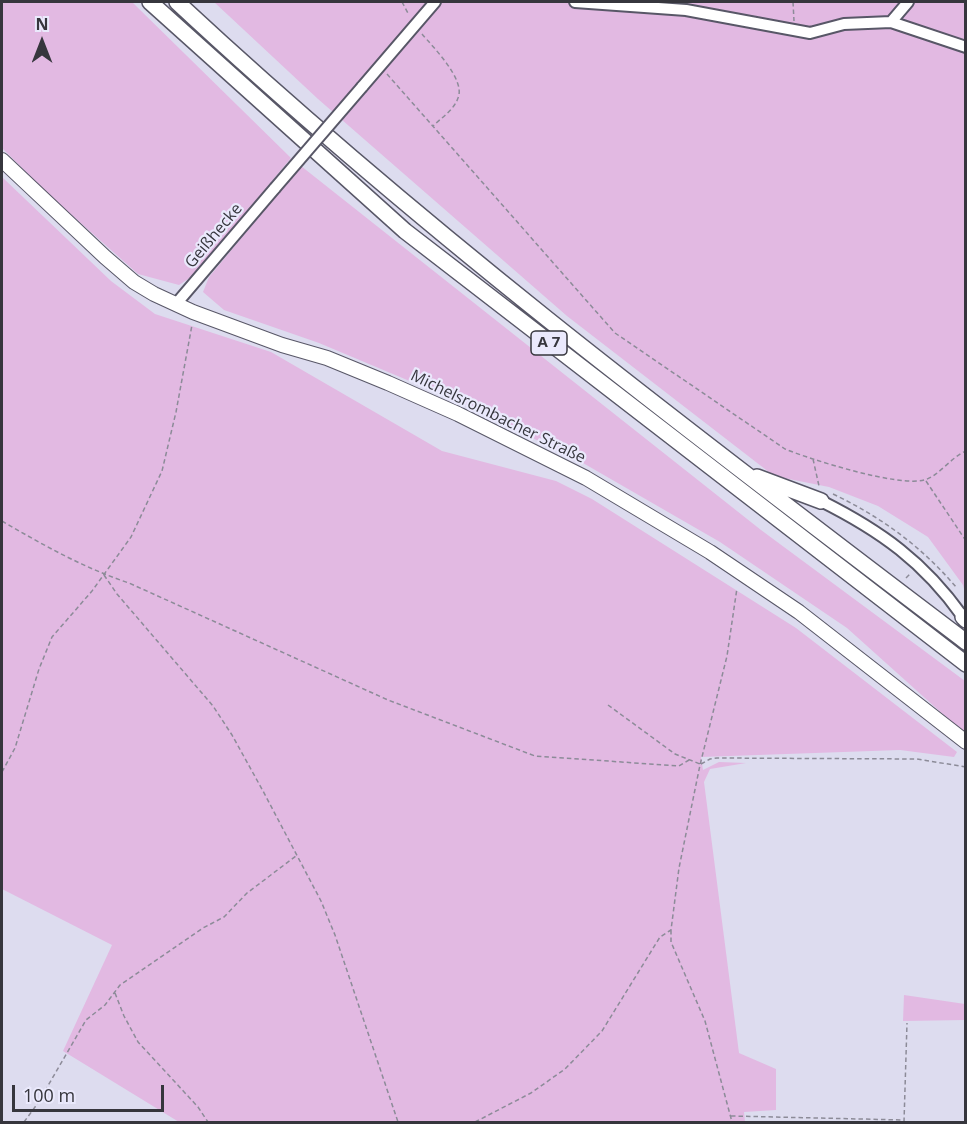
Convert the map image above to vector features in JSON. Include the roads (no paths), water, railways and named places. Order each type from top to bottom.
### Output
[{"type":"highway","name":"A 7","points":[[150,2],[405,231],[966,664]]},
{"type":"highway","name":"A 7","points":[[177,2],[415,212],[509,290],[739,470],[966,642]]},
{"type":"highway","points":[[739,470],[822,494]]},
{"type":"main road","name":"Michelsrombacher Straße","points":[[2,160],[127,276],[154,294],[194,312],[282,345],[327,358],[388,383],[458,414],[586,478],[710,552],[800,612],[966,742]]},
{"type":"lane","name":"Geißhecke","points":[[176,304],[435,2]]},
{"type":"lane","points":[[575,2],[686,10],[810,33],[844,24],[891,22],[966,47]]},
{"type":"lane","points":[[891,22],[908,2]]},
{"type":"lane","points":[[822,494],[899,547],[928,573],[964,618]]}]
